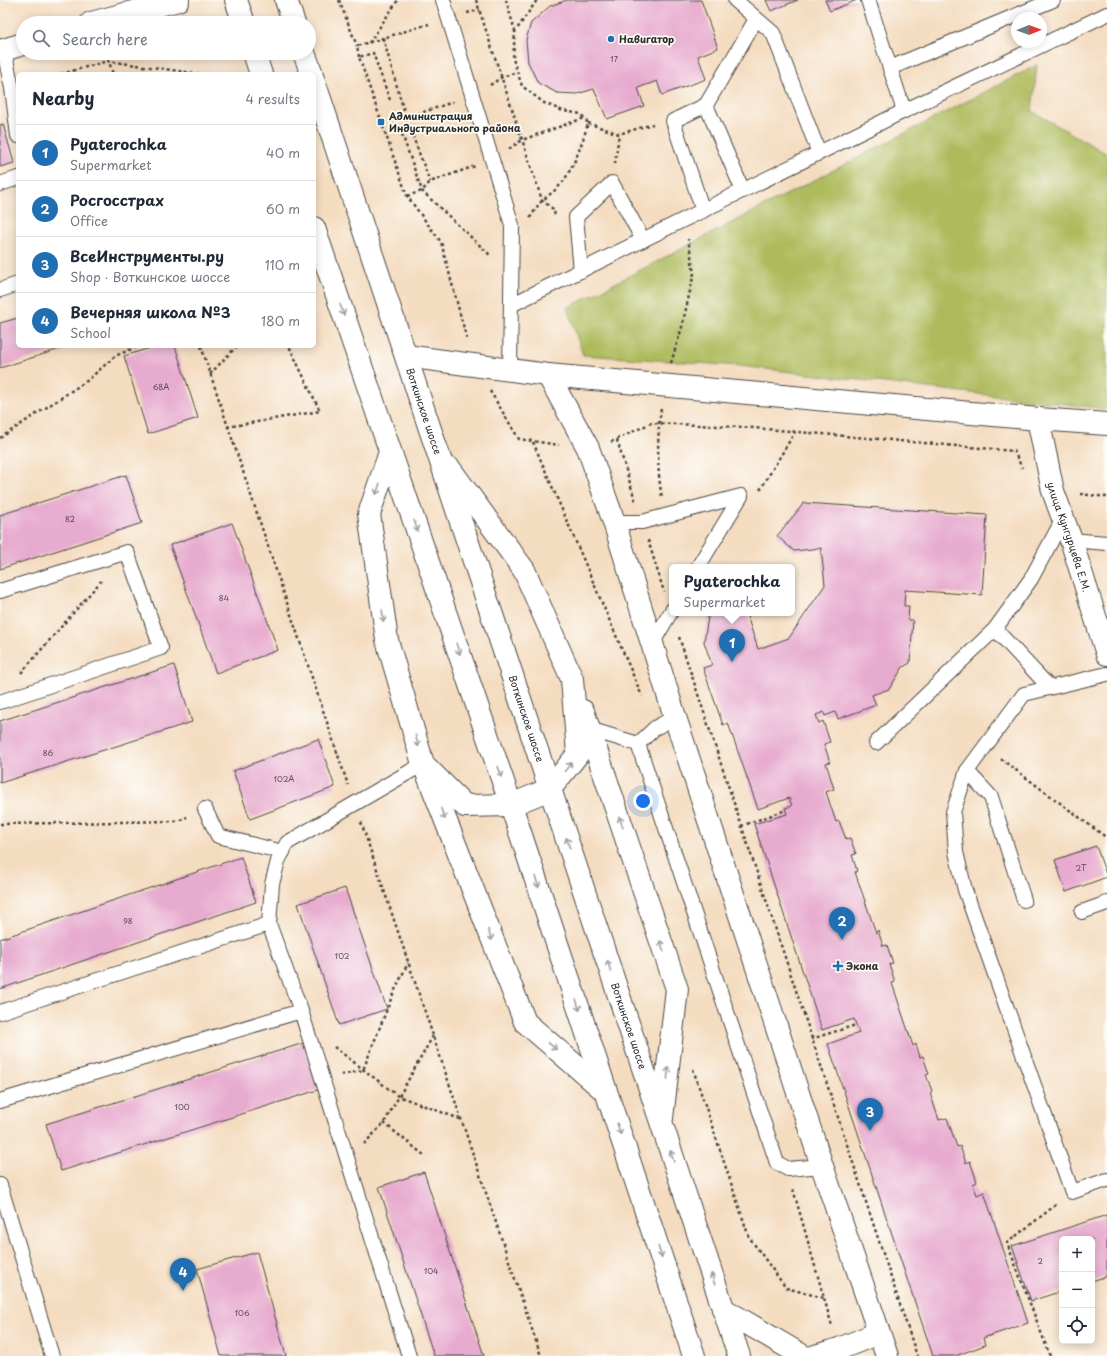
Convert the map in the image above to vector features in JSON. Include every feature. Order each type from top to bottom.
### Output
[{"type":"main road","points":[[117,16],[178,0]]},
{"type":"main road","points":[[236,0],[242,16]]},
{"type":"main road","points":[[286,0],[292,16]]},
{"type":"main road","points":[[256,60],[260,72]]},
{"type":"main road","points":[[307,60],[311,72]]},
{"type":"main road","name":"Воткинское шоссе","points":[[316,87],[738,1356]]},
{"type":"main road","points":[[316,234],[511,805],[694,1356]]},
{"type":"main road","points":[[406,356],[548,375],[1107,424]]},
{"type":"main road","points":[[548,375],[588,448],[614,522],[675,717],[822,1166],[878,1334],[887,1356]]},
{"type":"main road","name":"улица Кунгурцева Е.М.","points":[[1038,419],[1053,491],[1071,540],[1107,654]]},
{"type":"main road","points":[[390,452],[369,514],[387,640],[424,764],[525,1022],[606,1092]]},
{"type":"main road","points":[[438,452],[524,570],[572,678],[677,990],[662,1125]]},
{"type":"main road","points":[[424,764],[465,806],[511,805],[550,789],[578,754],[572,678]]},
{"type":"main road","points":[[723,1309],[803,1356]]},
{"type":"main road","points":[[815,1356],[839,1349],[878,1334]]},
{"type":"lane","points":[[443,0],[512,225],[510,370]]},
{"type":"lane","points":[[735,0],[773,33],[820,153]]},
{"type":"lane","points":[[868,0],[904,111]]},
{"type":"lane","points":[[890,68],[1052,0]]},
{"type":"lane","points":[[511,305],[904,111],[1107,14]]},
{"type":"lane","points":[[703,211],[673,121],[706,105],[756,19]]},
{"type":"lane","points":[[9,49],[16,119]]},
{"type":"lane","points":[[706,105],[743,191]]},
{"type":"lane","points":[[0,184],[16,179]]},
{"type":"lane","points":[[581,271],[576,217],[612,183],[643,240]]},
{"type":"lane","points":[[0,290],[16,285]]},
{"type":"lane","points":[[614,522],[642,522],[741,496]]},
{"type":"lane","points":[[700,564],[741,496]]},
{"type":"lane","points":[[876,743],[995,629],[1031,579],[1063,519]]},
{"type":"lane","points":[[1071,540],[1107,543]]},
{"type":"lane","points":[[0,591],[126,552],[161,648],[0,702]]},
{"type":"lane","points":[[652,644],[669,614]]},
{"type":"lane","points":[[995,629],[1050,688]]},
{"type":"lane","points":[[1107,674],[1024,694],[967,771],[953,812],[956,852],[965,890],[1072,1192],[1107,1180]]},
{"type":"lane","points":[[638,744],[655,728],[675,717]]},
{"type":"lane","points":[[589,729],[638,744]]},
{"type":"lane","points":[[638,744],[777,1163],[788,1169],[822,1166]]},
{"type":"lane","points":[[409,1356],[306,1026],[269,924],[272,884],[278,861],[287,843],[424,764]]},
{"type":"lane","points":[[967,771],[991,797],[1024,900]]},
{"type":"lane","points":[[205,809],[218,836],[283,852]]},
{"type":"lane","points":[[1082,912],[1107,903]]},
{"type":"lane","points":[[0,1012],[269,924]]},
{"type":"lane","points":[[0,1101],[301,1011]]},
{"type":"lane","points":[[0,1185],[52,1356]]},
{"type":"path","points":[[339,0],[357,46],[359,57],[381,122]]},
{"type":"path","points":[[369,43],[398,0]]},
{"type":"path","points":[[476,0],[542,200],[553,209],[556,217]]},
{"type":"path","points":[[506,0],[515,32],[512,59],[522,86],[544,103],[563,111],[581,114],[588,122],[619,134],[648,125],[673,121]]},
{"type":"path","points":[[515,32],[537,0]]},
{"type":"path","points":[[357,46],[480,10]]},
{"type":"path","points":[[383,38],[406,118],[430,182]]},
{"type":"path","points":[[359,57],[374,52],[390,100]]},
{"type":"path","points":[[108,61],[112,72]]},
{"type":"path","points":[[68,72],[108,61],[186,72]]},
{"type":"path","points":[[502,77],[517,72]]},
{"type":"path","points":[[407,196],[422,191],[430,182],[493,160],[522,140],[584,118]]},
{"type":"path","points":[[529,220],[542,200],[552,194],[562,183],[582,143],[588,122]]},
{"type":"path","points":[[402,134],[422,191],[512,274]]},
{"type":"path","points":[[612,183],[619,134]]},
{"type":"path","points":[[0,438],[88,380],[115,356],[134,348]]},
{"type":"path","points":[[202,348],[541,1356]]},
{"type":"path","points":[[210,374],[235,348]]},
{"type":"path","points":[[227,427],[320,410],[290,348]]},
{"type":"path","points":[[741,496],[760,491],[795,432]]},
{"type":"path","points":[[617,440],[669,605]]},
{"type":"path","points":[[532,441],[655,728]]},
{"type":"path","points":[[20,674],[101,581]]},
{"type":"path","points":[[673,616],[811,1039],[917,1356]]},
{"type":"path","points":[[985,747],[1107,838]]},
{"type":"path","points":[[0,824],[178,821],[205,809]]},
{"type":"path","points":[[741,826],[786,810]]},
{"type":"path","points":[[363,1070],[393,994],[408,963]]},
{"type":"path","points":[[811,1039],[856,1025]]},
{"type":"path","points":[[306,1026],[398,1096],[461,1119]]},
{"type":"path","points":[[348,1161],[384,1123],[433,1035]]},
{"type":"path","points":[[691,1062],[749,1237],[786,1288],[824,1298]]},
{"type":"path","points":[[384,1123],[425,1156]]},
{"type":"path","points":[[788,1169],[795,1199],[839,1349]]},
{"type":"path","points":[[1050,1356],[1007,1243],[1072,1192]]},
{"type":"green space","points":[[1037,65],[1032,111],[1107,154],[1107,409],[740,366],[583,355],[567,308]]},
{"type":"building","points":[[567,0],[701,0],[718,48],[698,56],[706,79],[662,95],[657,81],[638,88],[644,106],[607,119],[594,89],[577,94],[557,93],[538,83],[528,62],[526,40],[531,23],[550,6]]},
{"type":"building","points":[[766,0],[798,0],[771,11]]},
{"type":"building","points":[[825,0],[857,0],[830,11]]},
{"type":"building","points":[[3,124],[14,163],[0,167],[0,125]]},
{"type":"building","points":[[16,319],[16,348],[63,348],[0,368],[0,323]]},
{"type":"building","points":[[150,348],[176,348],[198,418],[148,434],[124,356]]},
{"type":"building","points":[[126,475],[142,523],[0,569],[0,515]]},
{"type":"building","points":[[804,503],[987,515],[982,595],[905,590],[904,606],[909,606],[908,620],[913,620],[910,663],[903,667],[889,689],[872,695],[876,705],[838,719],[835,712],[825,716],[824,712],[816,715],[819,723],[823,721],[830,742],[824,744],[830,762],[826,763],[834,789],[826,792],[836,822],[839,821],[846,839],[850,838],[856,854],[852,855],[857,871],[855,872],[876,933],[878,930],[883,946],[887,945],[893,963],[889,964],[895,982],[892,983],[913,1046],[916,1044],[920,1057],[923,1056],[929,1074],[926,1075],[932,1091],[930,1093],[939,1120],[947,1118],[957,1147],[960,1146],[966,1163],[970,1161],[977,1182],[973,1184],[977,1195],[984,1192],[1028,1323],[983,1338],[985,1345],[955,1356],[933,1356],[828,1044],[859,1033],[854,1019],[822,1030],[754,824],[787,814],[785,808],[792,806],[789,798],[758,809],[728,723],[723,725],[703,668],[712,665],[704,642],[709,616],[747,616],[758,649],[789,638],[825,585],[821,548],[794,551],[777,536]]},
{"type":"building","points":[[232,523],[278,650],[216,673],[170,545]]},
{"type":"building","points":[[174,665],[192,722],[0,783],[0,721]]},
{"type":"building","points":[[318,739],[335,787],[250,819],[233,771]]},
{"type":"building","points":[[1096,846],[1107,877],[1066,892],[1055,860]]},
{"type":"building","points":[[241,857],[256,902],[0,989],[0,939]]},
{"type":"building","points":[[345,888],[387,1009],[339,1025],[298,904]]},
{"type":"building","points":[[304,1043],[318,1090],[61,1171],[46,1124]]},
{"type":"building","points":[[424,1172],[484,1356],[434,1356],[379,1187]]},
{"type":"building","points":[[1107,1215],[1107,1276],[1095,1280],[1095,1236],[1059,1236],[1059,1292],[1031,1301],[1012,1246]]},
{"type":"building","points":[[257,1252],[286,1356],[221,1356],[197,1269]]},
{"type":"place","name":"Навигатор","points":[[611,39]]},
{"type":"place","name":"Администрация Индустриального района","points":[[381,122]]},
{"type":"place","name":"Pyaterochka","points":[[732,662]]},
{"type":"place","name":"Росгосстрах","points":[[842,940]]},
{"type":"place","name":"Экона","points":[[838,966]]},
{"type":"place","name":"ВсеИнструменты.ру","points":[[870,1131]]},
{"type":"place","name":"Вечерняя школа №3","points":[[183,1291]]}]
